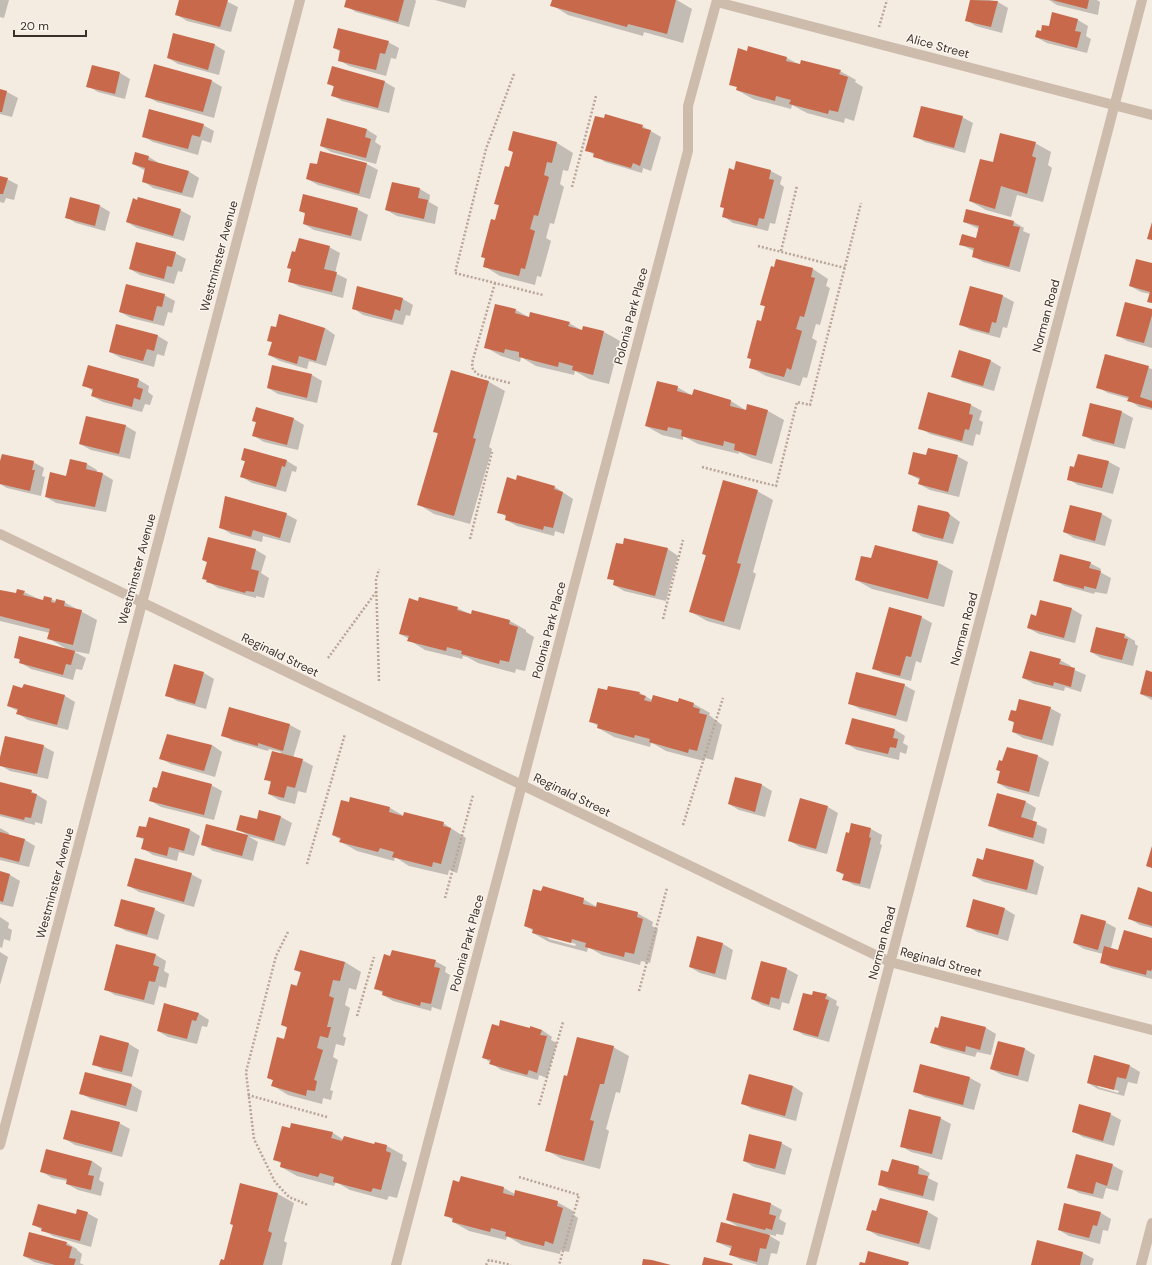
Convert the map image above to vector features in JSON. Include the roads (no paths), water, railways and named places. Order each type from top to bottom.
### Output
[{"type":"street","name":"Westminster Avenue","points":[[0,1145],[300,0]]},
{"type":"street","name":"Norman Road","points":[[811,1265],[1142,0]]},
{"type":"street","name":"Alice Street","points":[[717,1],[1152,115]]},
{"type":"street","name":"Polonia Park Place","points":[[396,1265],[688,151],[688,106],[717,1]]},
{"type":"street","name":"Reginald Street","points":[[0,534],[890,962],[1152,1030]]},
{"type":"street","points":[[1141,1265],[1152,1223]]}]
